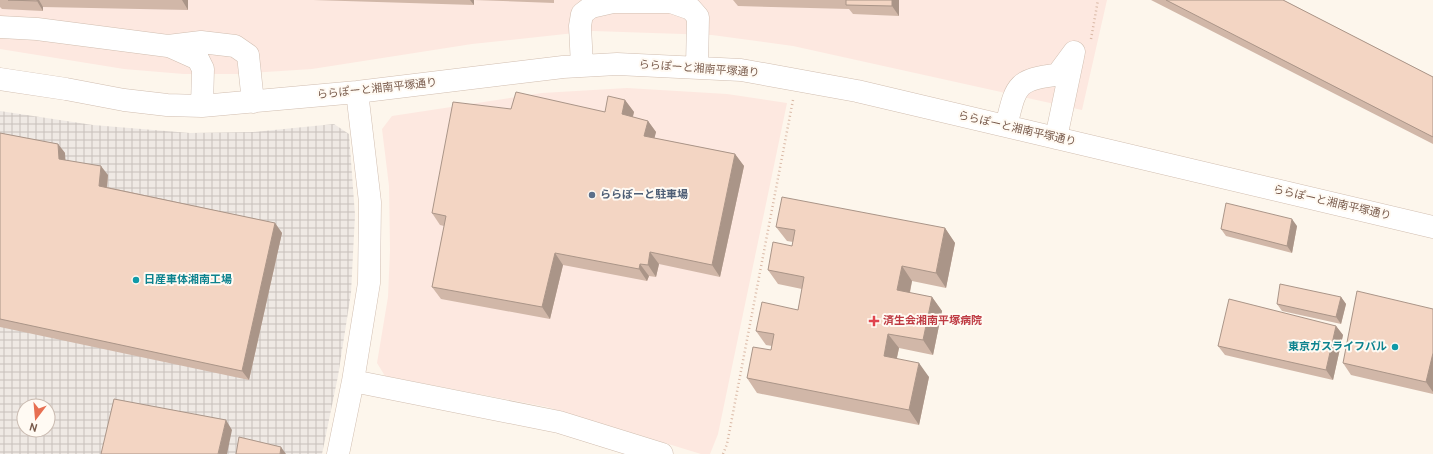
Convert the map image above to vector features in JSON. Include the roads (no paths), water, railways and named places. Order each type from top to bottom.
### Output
[{"type":"street","points":[[582,66],[580,26],[582,14],[591,7],[613,2],[671,2],[691,9],[698,17],[697,67]]},
{"type":"street","points":[[0,27],[168,46],[201,42],[236,46],[242,48],[248,55],[253,102]]},
{"type":"street","points":[[168,46],[198,60],[203,69],[202,106]]},
{"type":"street","points":[[1006,126],[1014,93],[1022,85],[1035,77],[1057,75],[1074,52],[1056,138]]},
{"type":"street","name":"ららぽーと湘南平塚通り","points":[[0,79],[124,100],[167,105],[202,106],[357,92],[582,66],[617,64],[741,70],[856,90],[1433,227]]},
{"type":"street","points":[[338,454],[354,381],[370,275],[370,202],[357,92]]},
{"type":"street","points":[[354,381],[559,422],[662,454]]},
{"type":"place","name":"ららぽーと駐車場","points":[[592,195]]},
{"type":"place","name":"日産車体湘南工場","points":[[136,280]]},
{"type":"place","name":"済生会湘南平塚病院","points":[[874,321]]},
{"type":"place","name":"東京ガスライフバル","points":[[1395,347]]}]
